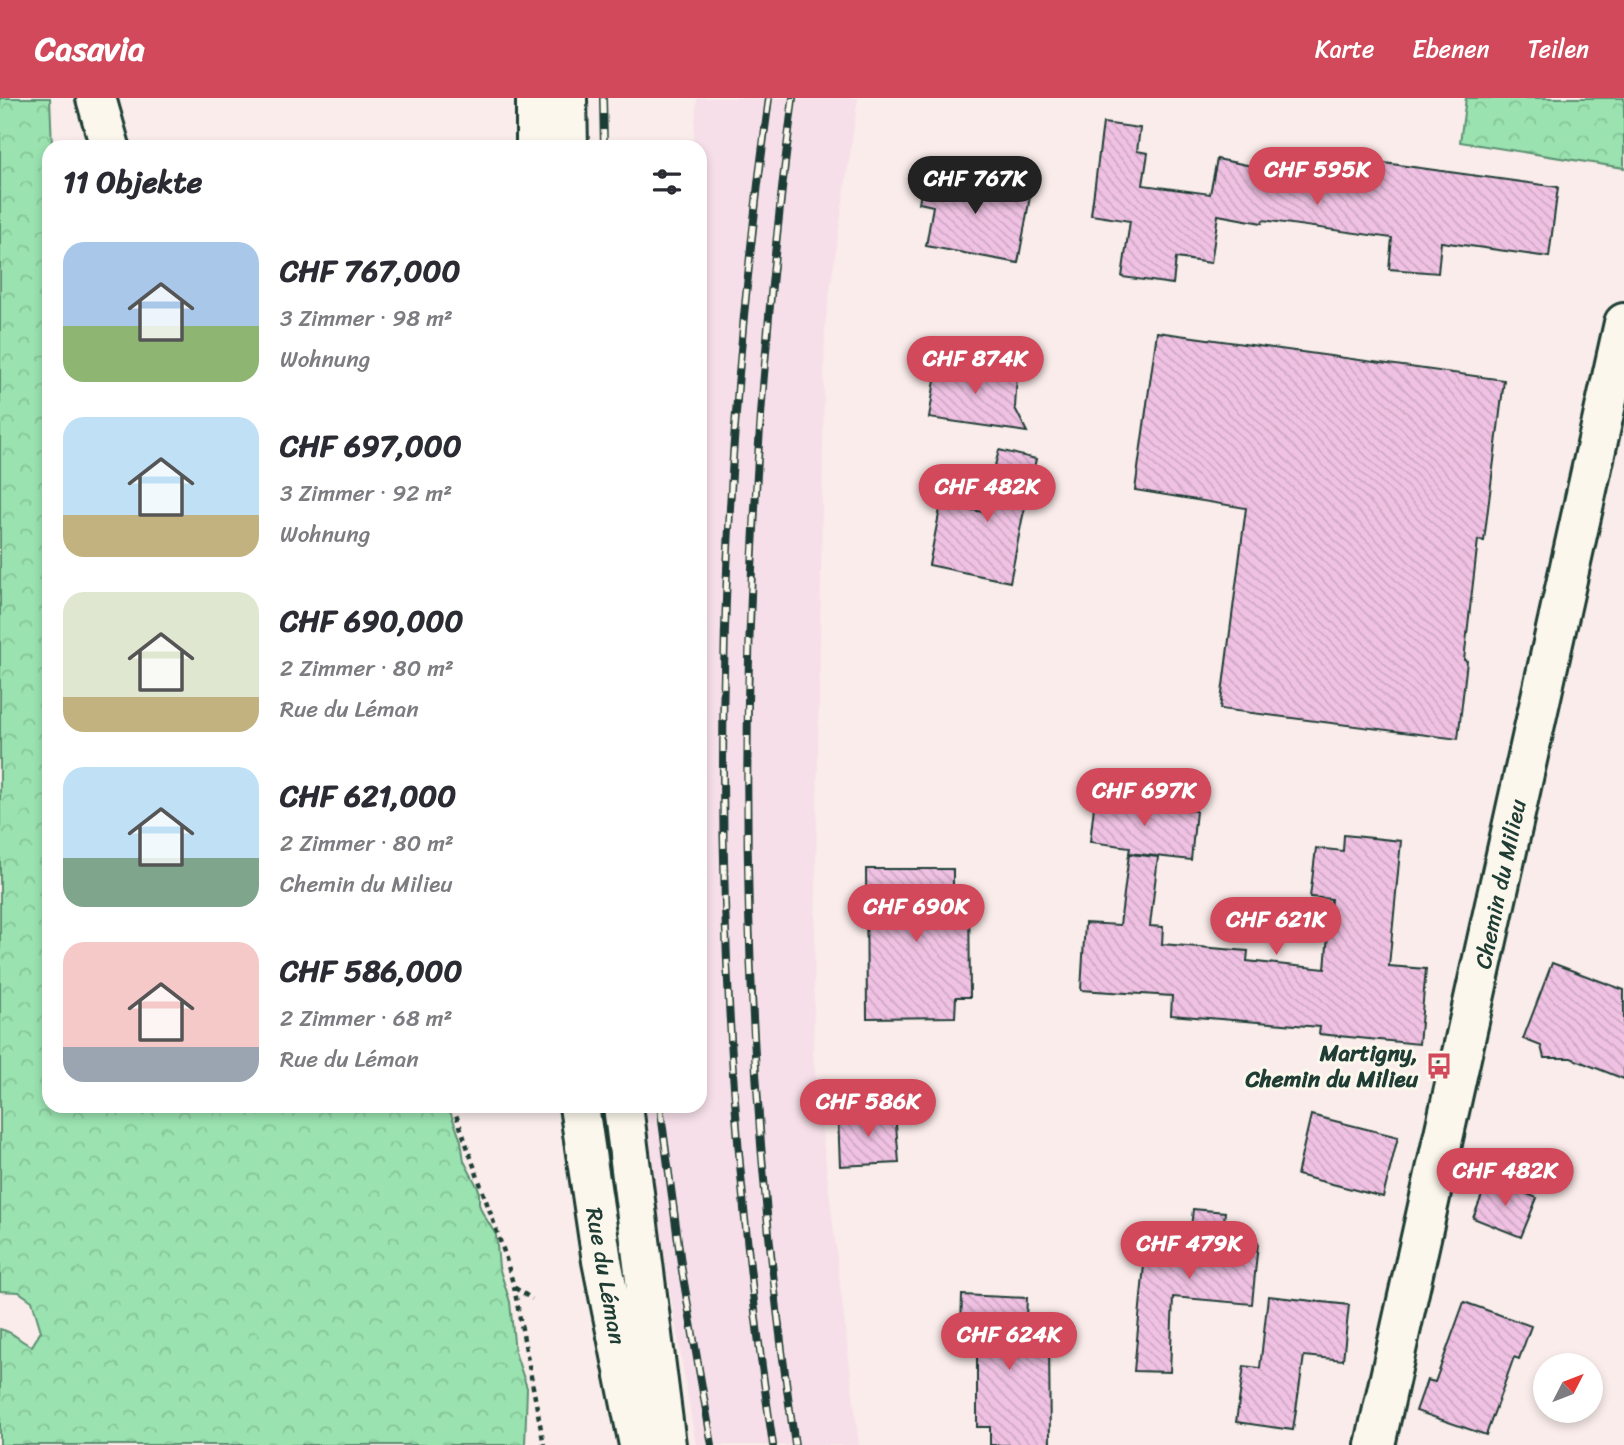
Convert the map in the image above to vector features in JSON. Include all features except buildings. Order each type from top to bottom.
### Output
[{"type":"street","points":[[96,98],[108,140]]},
{"type":"street","points":[[536,98],[537,140]]},
{"type":"street","points":[[566,98],[568,140]]},
{"type":"street","name":"Chemin du Milieu","points":[[1375,1445],[1624,323]]},
{"type":"street","name":"Rue du Léman","points":[[580,1113],[602,1261],[639,1445]]},
{"type":"street","name":"Rue du Léman","points":[[624,1113],[666,1445]]},
{"type":"path","points":[[455,1113],[514,1287],[544,1445]]},
{"type":"path","points":[[514,1287],[532,1299]]},
{"type":"shaded area","points":[[697,98],[858,98],[825,325],[813,1055],[859,1445],[696,1445],[640,1113],[707,1113],[707,140],[694,140]]},
{"type":"green space","points":[[0,98],[50,98],[52,140],[42,140],[42,1113],[451,1113],[461,1141],[464,1161],[479,1190],[479,1204],[496,1235],[499,1267],[510,1302],[515,1352],[527,1388],[525,1445],[0,1445],[0,1329],[32,1346],[41,1331],[32,1301],[19,1292],[0,1291]]},
{"type":"green space","points":[[1466,98],[1624,98],[1624,168],[1460,142]]},
{"type":"railway","points":[[603,98],[604,140]]},
{"type":"railway","points":[[769,98],[749,266],[734,434],[726,603],[723,772],[726,940],[736,1109],[751,1277],[773,1445]]},
{"type":"railway","points":[[793,98],[759,435],[750,603],[747,772],[750,940],[758,1109],[773,1277],[795,1445]]},
{"type":"railway","points":[[661,1113],[682,1271],[712,1445]]},
{"type":"place","name":"Martigny, Chemin du Milieu","points":[[1439,1066]]}]
